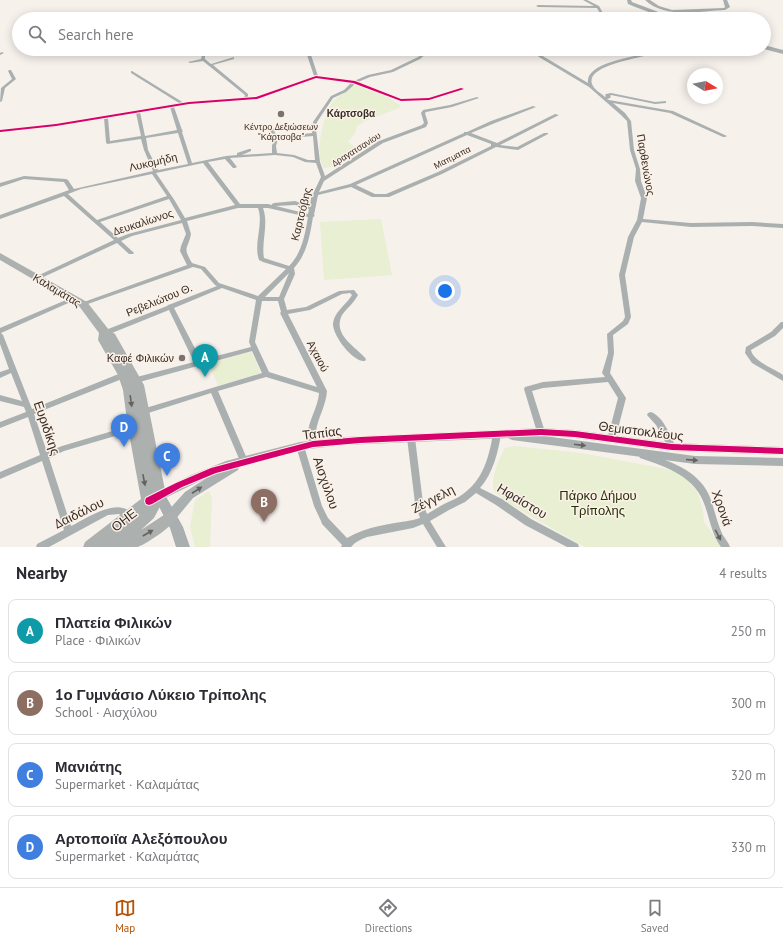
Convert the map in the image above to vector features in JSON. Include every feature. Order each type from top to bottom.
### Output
[{"type":"main road","points":[[629,0],[629,2],[638,7],[656,12]]},
{"type":"main road","points":[[647,0],[663,9],[687,12],[726,8],[728,7],[725,0]]},
{"type":"main road","points":[[771,49],[783,52]]},
{"type":"main road","name":"Καλαμάτας","points":[[0,256],[78,301],[105,333],[112,337],[136,380],[140,422],[154,502]]},
{"type":"main road","name":"Καλαμάτας","points":[[105,333],[104,340],[124,375],[140,422]]},
{"type":"main road","points":[[154,502],[170,517],[176,527],[183,547]]},
{"type":"main road","name":"ΟΗΕ","points":[[90,547],[129,516],[154,502]]},
{"type":"main road","name":"ΟΗΕ","points":[[109,547],[143,520],[154,502]]},
{"type":"main road","points":[[124,547],[153,530],[170,517]]},
{"type":"street","points":[[585,0],[598,7],[601,12]]},
{"type":"street","points":[[538,6],[598,7]]},
{"type":"street","points":[[203,56],[204,60],[248,95],[245,99]]},
{"type":"street","points":[[309,56],[316,78]]},
{"type":"street","points":[[354,82],[369,76],[392,71],[421,56]]},
{"type":"street","name":"Παρθενώνος","points":[[540,56],[590,86],[624,116],[629,123],[632,150],[638,171],[638,182],[644,198],[640,220],[631,237],[623,271],[628,317],[626,322],[610,334],[611,353],[606,369],[609,379]]},
{"type":"street","points":[[590,86],[592,75],[609,63],[639,56]]},
{"type":"street","points":[[211,65],[233,58]]},
{"type":"street","points":[[190,62],[204,60]]},
{"type":"street","points":[[0,101],[3,88],[14,79],[10,71]]},
{"type":"street","points":[[132,72],[183,104]]},
{"type":"street","points":[[0,131],[56,126],[183,104],[264,97],[316,78],[354,82],[398,100],[429,99],[462,89]]},
{"type":"street","name":"Καρτσόβης","points":[[259,299],[296,262],[306,242],[316,194],[322,180],[314,134],[316,122],[332,97],[346,92],[354,82]]},
{"type":"street","points":[[665,102],[655,104],[611,94],[608,95],[609,97],[606,100],[672,112],[725,136]]},
{"type":"street","name":"Δραγατσανίου","points":[[322,180],[381,142],[424,126],[426,123],[423,113],[425,110],[446,107],[477,98]]},
{"type":"street","points":[[429,99],[446,107]]},
{"type":"street","points":[[172,106],[190,163]]},
{"type":"street","points":[[316,194],[352,185],[466,133],[534,107]]},
{"type":"street","points":[[138,111],[146,150],[155,172],[183,220],[189,235],[183,247],[183,252],[190,265]]},
{"type":"street","name":"Μαπμαπα","points":[[352,185],[374,196],[387,196],[440,172],[557,114]]},
{"type":"street","points":[[106,117],[108,143],[181,131]]},
{"type":"street","points":[[246,128],[270,126],[276,137],[274,146],[275,154]]},
{"type":"street","points":[[466,133],[494,145],[518,149],[546,134]]},
{"type":"street","points":[[276,137],[314,134]]},
{"type":"street","points":[[226,157],[248,148],[254,155]]},
{"type":"street","points":[[226,157],[275,154],[294,156],[307,161],[318,162]]},
{"type":"street","points":[[226,157],[235,166]]},
{"type":"street","name":"Λυκομήδη","points":[[0,217],[72,190],[204,160],[226,157]]},
{"type":"street","points":[[204,160],[238,206]]},
{"type":"street","points":[[0,185],[24,177],[66,182],[72,190]]},
{"type":"street","points":[[64,193],[131,253]]},
{"type":"street","points":[[96,222],[169,197]]},
{"type":"street","points":[[268,206],[292,202],[313,208]]},
{"type":"street","name":"Δευκαλίωνος","points":[[37,278],[130,235],[238,206],[268,206]]},
{"type":"street","points":[[0,331],[78,301],[190,265],[201,267],[217,284],[222,286],[259,299],[280,299],[292,274],[291,268],[265,261],[261,258],[260,249],[262,215],[260,206]]},
{"type":"street","points":[[268,206],[312,216]]},
{"type":"street","points":[[640,220],[691,225],[752,224],[783,226]]},
{"type":"street","name":"Ρεβελιώτου Θ.","points":[[105,333],[222,286]]},
{"type":"street","points":[[284,313],[308,309],[341,292],[352,291],[355,295],[354,298],[338,317],[337,329],[353,352],[363,359]]},
{"type":"street","points":[[259,299],[252,342],[266,374]]},
{"type":"street","name":"Αχαιού","points":[[280,299],[284,313],[323,391]]},
{"type":"street","points":[[170,306],[198,362]]},
{"type":"street","points":[[783,324],[773,334],[748,349],[748,353],[754,361],[783,378]]},
{"type":"street","name":"Ευριδίκης","points":[[0,334],[30,413],[68,530]]},
{"type":"street","points":[[136,380],[254,348]]},
{"type":"street","points":[[0,375],[14,370]]},
{"type":"street","points":[[0,476],[44,456],[140,422],[214,391],[266,374],[323,391],[324,398],[311,433],[313,444]]},
{"type":"street","points":[[0,425],[124,375]]},
{"type":"street","points":[[541,432],[528,389],[543,385],[609,379],[619,390],[622,398],[612,440]]},
{"type":"street","points":[[214,391],[244,461]]},
{"type":"street","points":[[0,398],[27,405]]},
{"type":"street","points":[[651,415],[659,423],[672,447]]},
{"type":"street","name":"Θεμιστοκλέους","points":[[497,434],[541,432],[672,447],[783,451]]},
{"type":"street","name":"Θεμιστοκλέους","points":[[497,434],[695,460],[783,462]]},
{"type":"street","name":"Ταπίας","points":[[154,502],[208,472],[300,446],[411,438],[497,434]]},
{"type":"street","name":"Ζέγγελη","points":[[346,545],[364,534],[416,524],[466,496],[475,489],[484,477],[490,465],[497,434]]},
{"type":"street","points":[[411,438],[417,491],[425,520],[442,547]]},
{"type":"street","name":"Αισχύλου","points":[[300,446],[322,516],[346,545]]},
{"type":"street","name":"Χρονά","points":[[626,452],[668,465],[687,475],[695,482],[707,500],[715,530],[726,547]]},
{"type":"street","name":"Ταπίας","points":[[170,517],[189,495],[244,461]]},
{"type":"street","name":"Ηφαίστου","points":[[475,489],[499,502],[528,522],[575,547]]},
{"type":"street","name":"Δαιδάλου","points":[[40,547],[68,530],[114,510],[123,511],[129,516]]},
{"type":"green space","points":[[356,84],[387,97],[401,107],[367,120],[357,126],[355,133],[348,142],[360,151],[353,157],[343,162],[328,168],[324,168],[321,162],[320,145],[323,126],[329,109],[334,101]]},
{"type":"green space","points":[[381,219],[392,275],[324,280],[320,222]]},
{"type":"green space","points":[[251,351],[261,373],[218,386],[209,364]]},
{"type":"green space","name":"Πάρκο Δήμου Τρίπολης","points":[[515,446],[581,453],[666,469],[684,476],[697,491],[703,510],[704,522],[722,547],[585,547],[511,505],[494,491],[494,475],[500,458],[505,448]]},
{"type":"green space","points":[[209,491],[212,498],[210,547],[195,547],[190,527],[195,500]]},
{"type":"cycle path","points":[[0,131],[56,125],[189,103],[257,98],[316,77],[354,82],[401,100],[429,99],[462,89]]},
{"type":"cycle path","points":[[149,501],[179,485],[214,470],[313,444],[360,440],[541,432],[575,434],[672,447],[783,451]]},
{"type":"place","name":"Κέντρο Δεξιώσεων \"Κάρτσοβα\"","points":[[281,114]]},
{"type":"place","name":"Καφέ Φιλικών","points":[[182,358]]},
{"type":"place","name":"Πλατεία Φιλικών","points":[[205,377]]},
{"type":"place","name":"Αρτοποιϊα Αλεξόπουλου","points":[[124,447]]},
{"type":"place","name":"Μανιάτης","points":[[167,476]]},
{"type":"place","name":"1ο Γυμνάσιο Λύκειο Τρίπολης","points":[[264,522]]},
{"type":"district","name":"Κάρτσοβα","points":[[351,113]]}]
